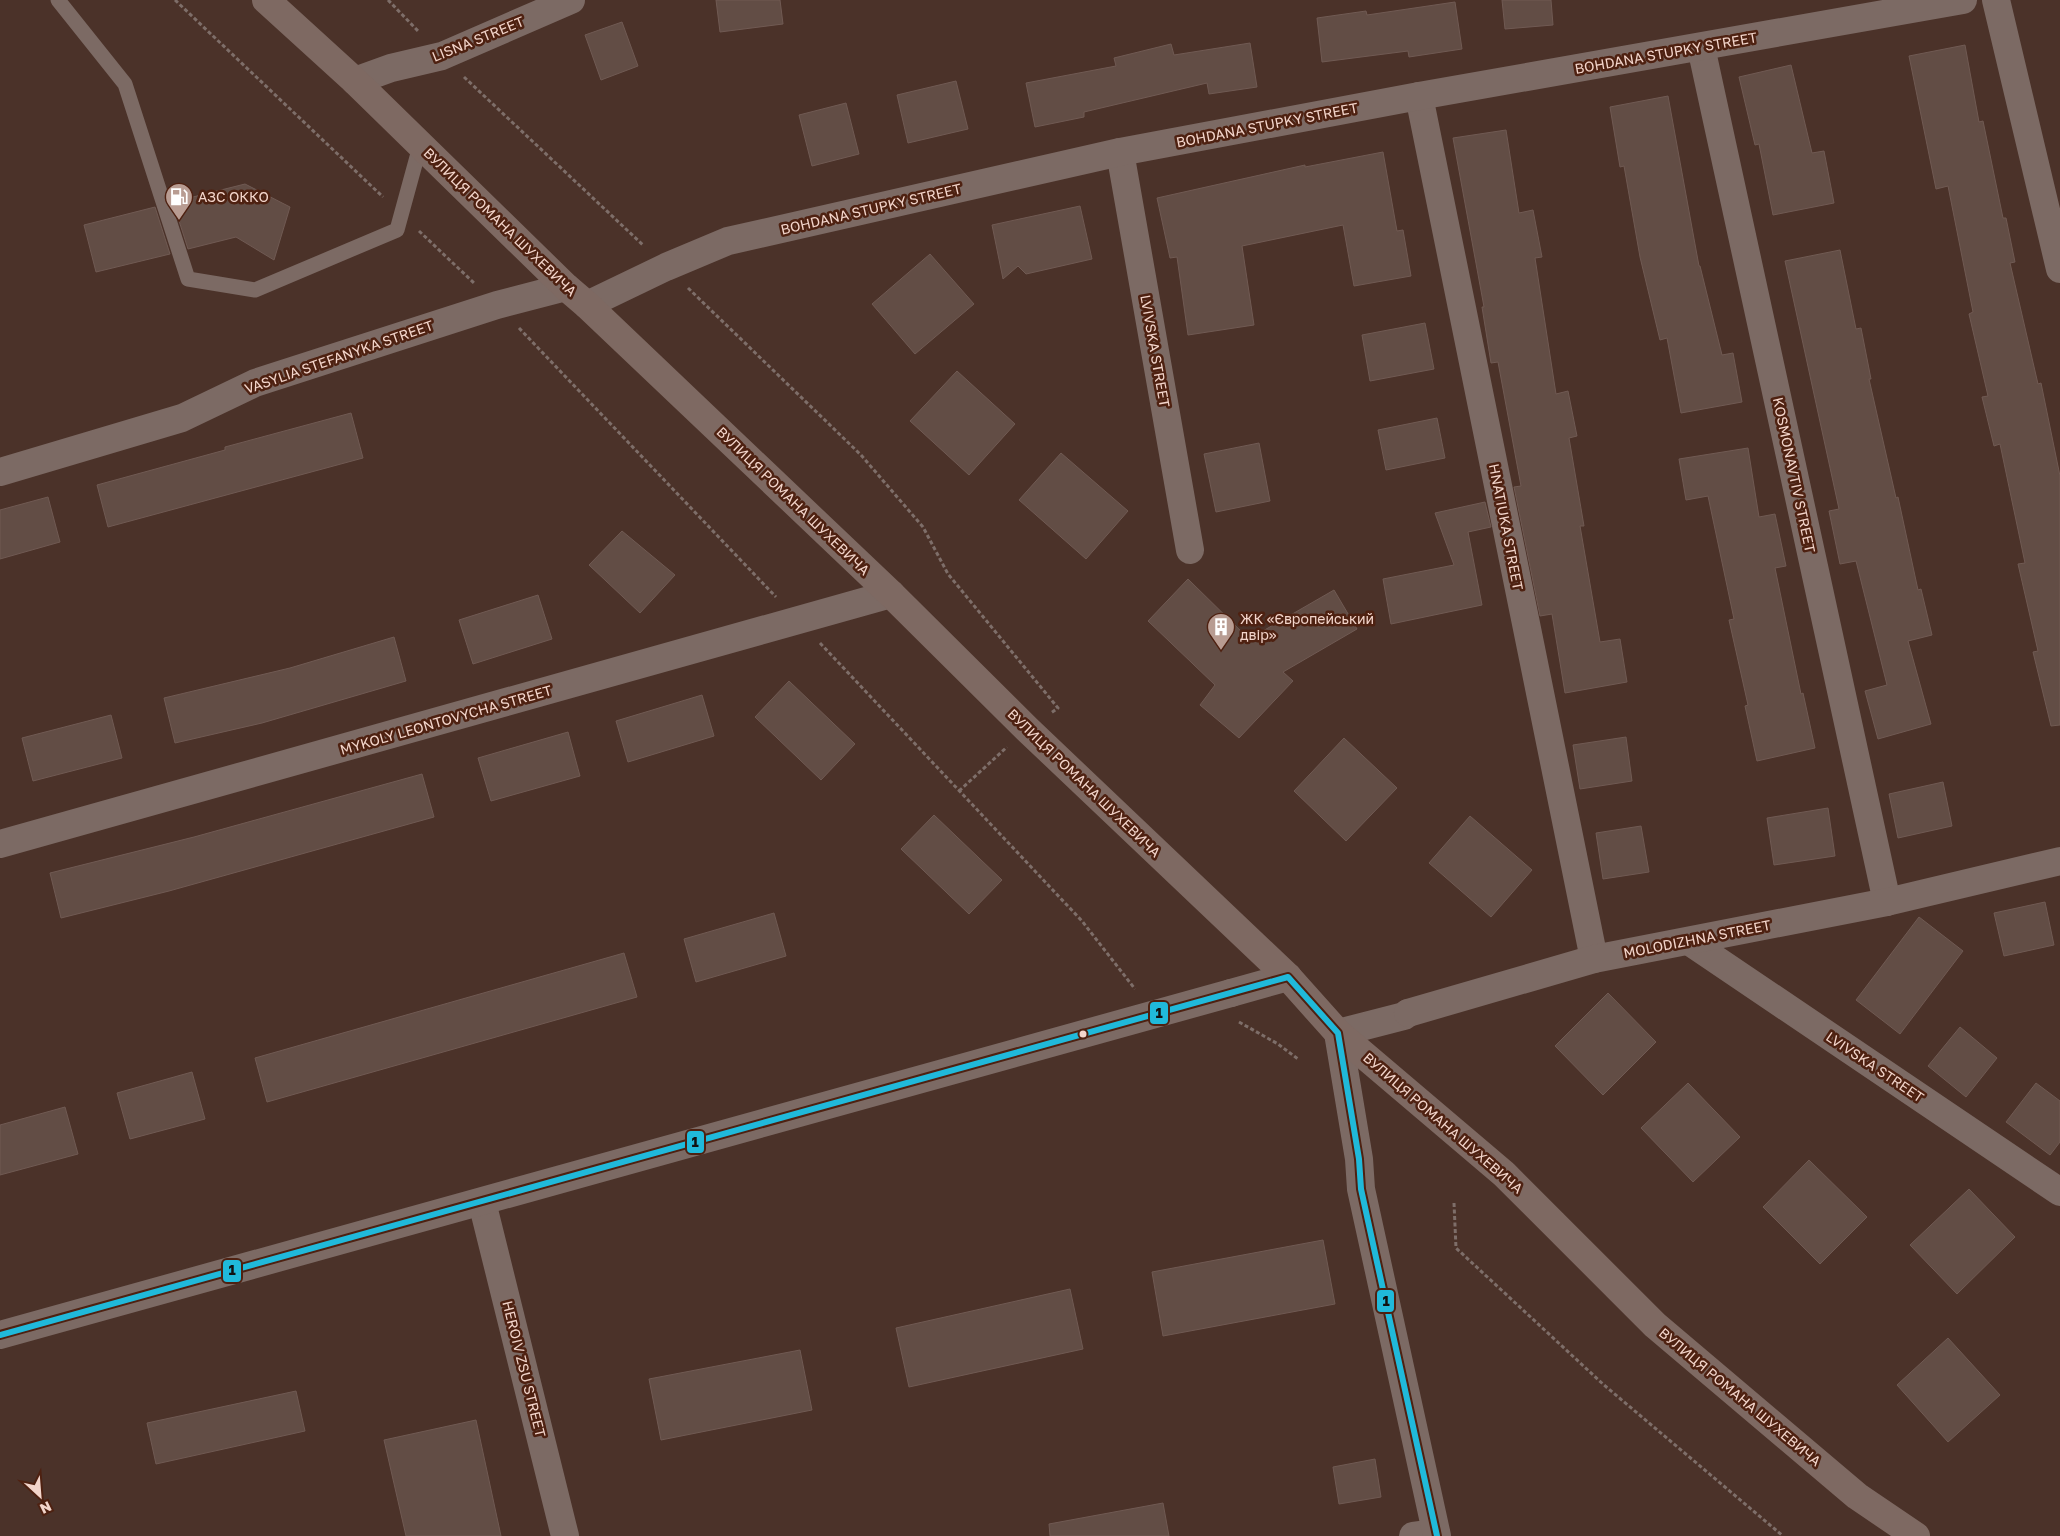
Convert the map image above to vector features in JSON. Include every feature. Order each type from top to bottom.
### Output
[{"type":"main road","name":"ВУЛИЦЯ РОМАНА ШУХЕВИЧА","points":[[269,2],[355,81],[566,287],[588,305],[891,594],[1027,729],[1288,977],[1338,1033],[1504,1174],[1655,1325],[1857,1496],[1916,1536]]},
{"type":"street","name":"LISNA STREET","points":[[355,81],[391,68],[442,56],[571,0]]},
{"type":"street","name":"BOHDANA STUPKY STREET","points":[[588,305],[666,267],[728,242],[1120,152],[1419,96],[1701,48],[1963,0]]},
{"type":"street","points":[[1996,0],[2060,269]]},
{"type":"street","name":"KOSMONAVTIV STREET","points":[[1701,48],[1887,902]]},
{"type":"street","name":"HNATIUKA STREET","points":[[1419,96],[1594,959]]},
{"type":"street","name":"LVIVSKA STREET","points":[[1120,152],[1190,550]]},
{"type":"street","name":"VASYLIA STEFANYKA STREET","points":[[0,472],[182,418],[255,383],[497,305],[566,287]]},
{"type":"street","name":"MYKOLY LEONTOVYCHA STREET","points":[[0,844],[891,594]]},
{"type":"street","name":"MOLODIZHNA STREET","points":[[1338,1033],[1404,1016],[1408,1013],[1594,959],[1690,942],[1887,902],[2060,861]]},
{"type":"street","name":"LVIVSKA STREET","points":[[1690,942],[2060,1192]]},
{"type":"street","points":[[0,1335],[1288,977]]},
{"type":"street","points":[[1338,1033],[1359,1159],[1361,1189],[1428,1535]]},
{"type":"street","name":"HEROIV ZSU STREET","points":[[482,1202],[565,1536]]},
{"type":"lane","points":[[58,0],[125,84],[188,279],[255,290],[397,230],[420,146]]},
{"type":"path","points":[[175,0],[390,203]]},
{"type":"path","points":[[388,0],[442,56],[666,267],[861,455],[923,527],[948,574],[1058,708]]},
{"type":"path","points":[[418,230],[497,305],[798,620],[1082,921],[1136,990],[1170,1010]]},
{"type":"path","points":[[1233,1021],[1240,1022],[1262,1034],[1298,1059]]},
{"type":"path","points":[[1454,1203],[1456,1248],[1604,1385],[1783,1536]]},
{"type":"building","points":[[716,0],[780,0],[783,24],[720,32]]},
{"type":"building","points":[[1502,0],[1551,0],[1553,25],[1505,29]]},
{"type":"building","points":[[1455,2],[1462,49],[1409,57],[1408,51],[1322,62],[1317,18],[1366,11],[1367,15]]},
{"type":"building","points":[[622,22],[638,66],[601,80],[585,35]]},
{"type":"building","points":[[1250,43],[1257,87],[1209,94],[1207,83],[1084,112],[1084,117],[1035,127],[1026,83],[1116,66],[1114,58],[1171,44],[1174,55]]},
{"type":"building","points":[[1965,45],[1979,122],[1983,121],[2003,218],[2006,218],[2015,262],[2010,263],[2038,384],[2041,383],[2060,476],[2060,725],[2051,726],[2033,652],[2038,651],[2018,564],[2025,563],[2000,444],[1994,446],[1982,397],[1988,396],[1969,314],[1973,312],[1948,186],[1936,189],[1909,56]]},
{"type":"building","points":[[1791,65],[1812,153],[1824,151],[1834,203],[1773,215],[1759,144],[1755,145],[1739,77]]},
{"type":"building","points":[[956,81],[968,129],[908,143],[897,95]]},
{"type":"building","points":[[1668,96],[1699,266],[1722,355],[1733,353],[1742,402],[1681,413],[1667,338],[1660,340],[1640,257],[1624,166],[1620,167],[1610,107]]},
{"type":"building","points":[[846,103],[859,154],[812,166],[799,115]]},
{"type":"building","points":[[1506,130],[1519,213],[1533,210],[1542,257],[1535,258],[1556,394],[1568,391],[1577,436],[1569,438],[1584,526],[1580,526],[1600,642],[1620,639],[1627,682],[1565,693],[1552,614],[1540,616],[1514,487],[1521,486],[1498,362],[1491,363],[1482,307],[1484,307],[1453,138]]},
{"type":"building","points":[[1383,152],[1397,231],[1403,230],[1411,276],[1354,286],[1343,225],[1242,246],[1254,325],[1188,335],[1177,257],[1170,258],[1157,198],[1305,165],[1305,167]]},
{"type":"building","points":[[245,184],[290,207],[274,260],[236,237],[188,249],[173,202]]},
{"type":"building","points":[[1080,206],[1092,259],[1026,274],[1018,266],[1003,279],[992,225]]},
{"type":"building","points":[[155,207],[170,254],[96,272],[84,225]]},
{"type":"building","points":[[1840,250],[1856,329],[1861,328],[1871,379],[1869,379],[1896,498],[1898,497],[1918,590],[1921,589],[1932,635],[1908,641],[1931,724],[1878,739],[1865,691],[1887,685],[1856,561],[1840,564],[1829,511],[1839,509],[1785,261]]},
{"type":"building","points":[[930,254],[974,304],[915,354],[872,304]]},
{"type":"building","points":[[1425,323],[1434,369],[1370,381],[1362,335]]},
{"type":"building","points":[[957,371],[1015,424],[969,475],[910,421]]},
{"type":"building","points":[[351,413],[363,458],[108,527],[97,485],[225,450],[225,447]]},
{"type":"building","points":[[1437,418],[1445,458],[1386,470],[1378,430]]},
{"type":"building","points":[[1259,443],[1270,501],[1216,512],[1204,454]]},
{"type":"building","points":[[1748,448],[1759,517],[1775,514],[1786,566],[1775,568],[1801,694],[1803,693],[1815,748],[1757,761],[1745,706],[1748,705],[1729,620],[1734,619],[1708,496],[1686,500],[1679,459]]},
{"type":"building","points":[[1061,453],[1128,511],[1086,559],[1019,500]]},
{"type":"building","points":[[48,497],[60,542],[0,559],[0,510]]},
{"type":"building","points":[[1485,502],[1491,527],[1468,532],[1482,605],[1391,624],[1383,579],[1454,565],[1435,513]]},
{"type":"building","points":[[622,531],[675,575],[640,613],[589,565]]},
{"type":"building","name":"ЖК «Європейський двір»","points":[[1188,579],[1249,639],[1334,590],[1357,629],[1283,672],[1293,681],[1239,738],[1200,705],[1215,685],[1148,621]]},
{"type":"building","points":[[538,595],[552,639],[473,664],[459,620]]},
{"type":"building","points":[[394,637],[406,681],[262,723],[175,743],[164,698],[290,668]]},
{"type":"building","points":[[789,681],[855,744],[821,780],[755,717]]},
{"type":"building","points":[[702,695],[714,736],[628,762],[616,721]]},
{"type":"building","points":[[111,715],[122,758],[33,781],[22,738]]},
{"type":"building","points":[[568,732],[580,776],[491,801],[478,758]]},
{"type":"building","points":[[1626,737],[1632,781],[1580,789],[1573,745]]},
{"type":"building","points":[[1344,738],[1397,788],[1346,841],[1294,791]]},
{"type":"building","points":[[422,774],[434,817],[169,891],[61,918],[50,873],[194,837]]},
{"type":"building","points":[[1943,782],[1952,826],[1898,838],[1889,794]]},
{"type":"building","points":[[1828,808],[1835,856],[1774,865],[1767,818]]},
{"type":"building","points":[[934,815],[1002,880],[969,914],[901,849]]},
{"type":"building","points":[[1470,816],[1532,870],[1491,917],[1429,863]]},
{"type":"building","points":[[1641,826],[1649,872],[1603,879],[1596,833]]},
{"type":"building","points":[[2045,902],[2054,945],[2004,956],[1994,913]]},
{"type":"building","points":[[774,913],[786,956],[696,982],[684,939]]},
{"type":"building","points":[[1919,917],[1963,951],[1900,1034],[1856,1000]]},
{"type":"building","points":[[624,953],[637,997],[267,1102],[255,1058]]},
{"type":"building","points":[[1608,993],[1656,1042],[1603,1095],[1555,1046]]},
{"type":"building","points":[[1960,1027],[1997,1058],[1966,1097],[1928,1066]]},
{"type":"building","points":[[192,1072],[205,1119],[130,1139],[117,1093]]},
{"type":"building","points":[[1688,1083],[1740,1137],[1693,1182],[1641,1128]]},
{"type":"building","points":[[2036,1083],[2060,1101],[2060,1142],[2050,1155],[2006,1122]]},
{"type":"building","points":[[65,1107],[78,1154],[0,1175],[0,1125]]},
{"type":"building","points":[[1809,1160],[1867,1217],[1820,1264],[1763,1207]]},
{"type":"building","points":[[1969,1189],[2015,1237],[1957,1294],[1910,1245]]},
{"type":"building","points":[[1323,1240],[1335,1304],[1163,1336],[1152,1272]]},
{"type":"building","points":[[1070,1289],[1083,1349],[909,1387],[896,1328]]},
{"type":"building","points":[[1948,1338],[2000,1395],[1948,1442],[1897,1385]]},
{"type":"building","points":[[800,1350],[812,1410],[661,1440],[649,1379]]},
{"type":"building","points":[[296,1391],[305,1431],[156,1464],[147,1423]]},
{"type":"building","points":[[476,1420],[501,1536],[406,1536],[384,1440]]},
{"type":"building","points":[[1375,1459],[1381,1497],[1339,1504],[1333,1467]]},
{"type":"building","points":[[1163,1503],[1169,1536],[1050,1536],[1049,1524]]},
{"type":"transit line","name":"1","points":[[0,1335],[1288,977],[1338,1033],[1359,1159],[1361,1189],[1437,1536]]},
{"type":"place","name":"АЗС ОККО","points":[[179,221]]},
{"type":"place","name":"ЖК «Європейський двір»","points":[[1221,651]]}]
